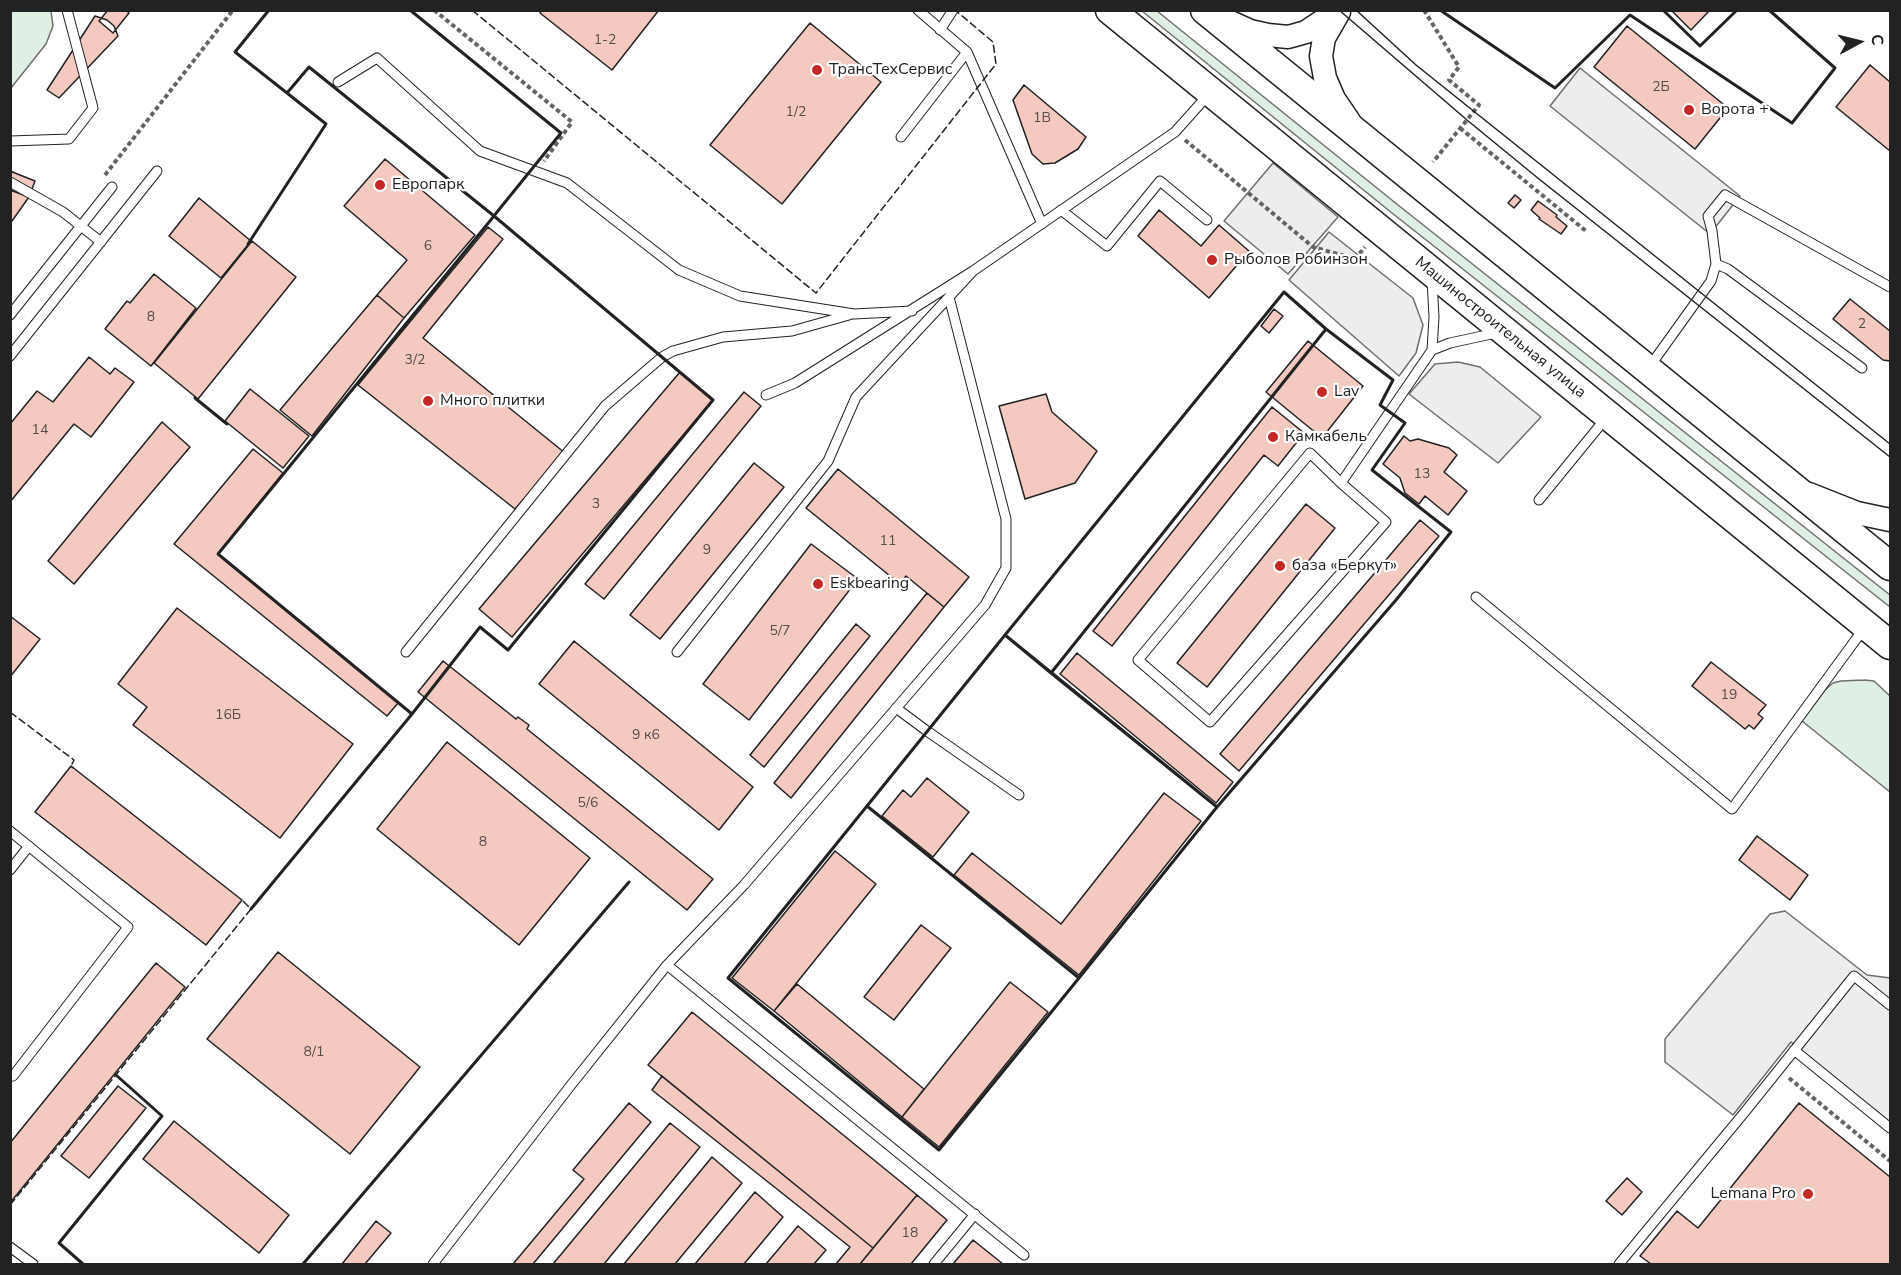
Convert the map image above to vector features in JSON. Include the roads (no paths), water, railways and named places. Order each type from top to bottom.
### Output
[{"type":"main road","name":"Машиностроительная улица","points":[[1110,10],[1890,645]]},
{"type":"main road","points":[[1206,11],[1890,566]]},
{"type":"street","points":[[1206,11],[1250,31],[1288,37],[1306,32],[1339,10],[1324,38],[1322,56],[1325,78],[1344,116],[1363,139]]},
{"type":"street","points":[[1795,489],[1857,513],[1890,520]]},
{"type":"lane","points":[[10,141],[69,140],[93,108],[67,10]]},
{"type":"lane","points":[[918,10],[967,52],[1042,224]]},
{"type":"lane","points":[[940,30],[953,10]]},
{"type":"lane","points":[[901,137],[967,52]]},
{"type":"lane","points":[[338,82],[377,58],[480,151],[567,183],[679,270],[740,296],[854,314]]},
{"type":"lane","points":[[766,395],[795,383],[973,271],[1042,224],[1175,132],[1210,92]]},
{"type":"lane","points":[[10,356],[157,171]]},
{"type":"lane","points":[[1061,210],[1107,246],[1160,181],[1207,220]]},
{"type":"lane","points":[[10,182],[63,212],[101,242]]},
{"type":"lane","points":[[10,315],[112,187]]},
{"type":"lane","points":[[1647,369],[1711,281],[1716,264],[1708,216],[1725,195],[1890,287]]},
{"type":"lane","points":[[1716,264],[1728,269],[1862,368]]},
{"type":"lane","points":[[677,652],[828,461],[856,398],[973,271]]},
{"type":"lane","points":[[1341,483],[1432,350],[1434,295],[1431,271]]},
{"type":"lane","points":[[433,1264],[667,965],[744,885],[985,605],[1006,568],[1006,519],[949,297]]},
{"type":"lane","points":[[406,652],[605,406],[662,357],[673,351],[723,338],[792,331],[854,314],[912,310]]},
{"type":"lane","points":[[1432,350],[1483,335],[1505,332]]},
{"type":"lane","points":[[1539,500],[1608,415]]},
{"type":"lane","points":[[1310,453],[1341,483],[1386,522],[1210,722],[1138,660],[1310,453]]},
{"type":"lane","points":[[1476,597],[1732,809],[1867,625]]},
{"type":"lane","points":[[896,708],[1020,795]]},
{"type":"lane","points":[[10,831],[129,927],[13,1076],[10,1074]]},
{"type":"lane","points":[[10,870],[29,846]]},
{"type":"lane","points":[[667,965],[1024,1255]]},
{"type":"lane","points":[[1619,1264],[1854,976],[1890,1005]]},
{"type":"lane","points":[[1794,1050],[1890,1128]]},
{"type":"lane","points":[[934,1264],[975,1214]]},
{"type":"lane","points":[[10,1247],[33,1264]]},
{"type":"tram line","points":[[1339,10],[1539,179],[1890,457]]},
{"type":"tram line","points":[[1356,10],[1416,65],[1890,444]]},
{"type":"place","name":"ТрансТехСервис","points":[[817,70]]},
{"type":"place","name":"Ворота +","points":[[1689,110]]},
{"type":"place","name":"Европарк","points":[[380,185]]},
{"type":"place","name":"Рыболов Робинзон","points":[[1212,260]]},
{"type":"place","name":"Lav","points":[[1322,392]]},
{"type":"place","name":"Много плитки","points":[[428,401]]},
{"type":"place","name":"Камкабель","points":[[1273,437]]},
{"type":"place","name":"база «Беркут»","points":[[1280,566]]},
{"type":"place","name":"Eskbearing","points":[[818,584]]},
{"type":"place","name":"Lemana Pro","points":[[1808,1194]]}]
